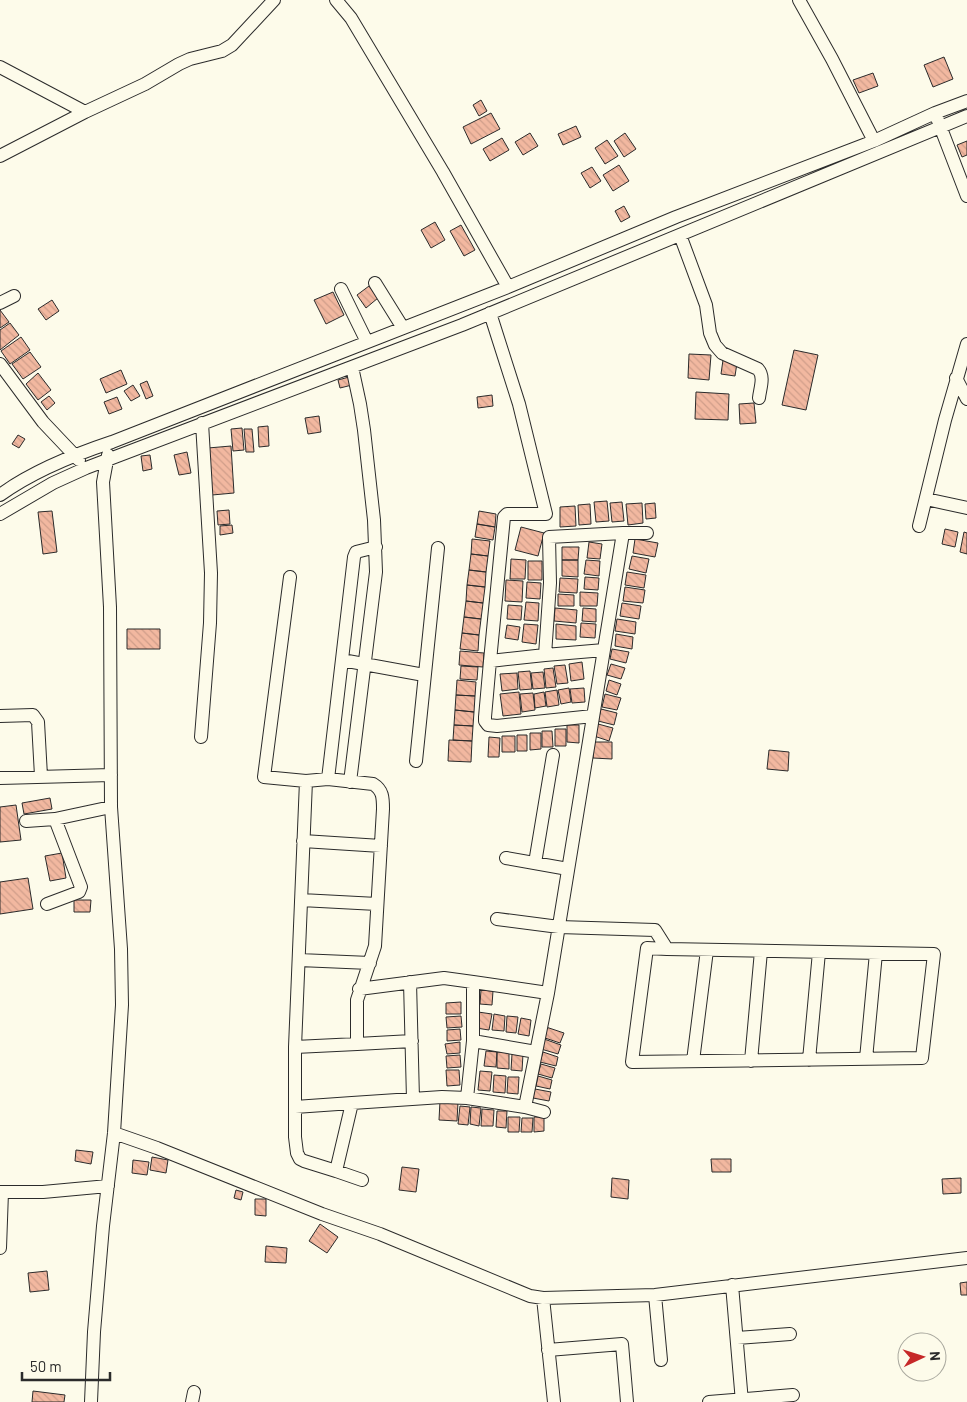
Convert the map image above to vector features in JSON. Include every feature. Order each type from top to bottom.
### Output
[{"type":"street","points":[[0,156],[85,112],[145,84],[190,59],[222,51],[232,46],[274,0]]},
{"type":"street","points":[[336,0],[351,18],[443,172],[508,287]]},
{"type":"street","points":[[799,0],[874,141]]},
{"type":"street","points":[[0,67],[85,112]]},
{"type":"street","points":[[0,495],[47,468],[75,456],[508,287],[676,216],[874,141],[935,113],[967,101]]},
{"type":"street","points":[[935,113],[967,196]]},
{"type":"street","points":[[0,514],[53,483],[86,468],[490,313],[967,116]]},
{"type":"street","points":[[680,235],[706,305],[712,341],[722,353],[758,369],[762,377],[759,398]]},
{"type":"street","points":[[376,284],[403,328]]},
{"type":"street","points":[[341,289],[367,342]]},
{"type":"street","points":[[0,303],[14,296]]},
{"type":"street","points":[[490,313],[518,404],[546,514],[549,537],[550,584],[545,655]]},
{"type":"street","points":[[919,526],[956,378],[967,344]]},
{"type":"street","points":[[0,364],[43,422],[86,468]]},
{"type":"street","points":[[350,782],[376,572],[376,547],[364,430],[352,367]]},
{"type":"street","points":[[956,378],[967,399]]},
{"type":"street","points":[[200,738],[209,633],[210,573],[202,423]]},
{"type":"street","points":[[91,1402],[95,1322],[103,1226],[114,1133],[122,1005],[121,950],[111,807],[110,608],[103,482],[112,442]]},
{"type":"street","points":[[926,499],[967,508]]},
{"type":"street","points":[[546,514],[507,514],[504,517],[484,721],[488,725],[497,726],[593,716]]},
{"type":"street","points":[[549,537],[647,533]]},
{"type":"street","points":[[525,1107],[548,993],[623,534]]},
{"type":"street","points":[[328,779],[354,557],[360,549],[376,547]]},
{"type":"street","points":[[416,761],[438,548]]},
{"type":"street","points":[[290,577],[264,777],[306,781],[328,779],[373,784],[382,795],[383,809],[375,946],[359,989],[356,1009],[357,1044]]},
{"type":"street","points":[[490,661],[604,650]]},
{"type":"street","points":[[342,660],[424,675]]},
{"type":"street","points":[[0,716],[33,715],[36,718],[38,722],[41,776]]},
{"type":"street","points":[[535,863],[553,755]]},
{"type":"street","points":[[0,778],[111,775]]},
{"type":"street","points":[[306,781],[295,1047],[295,1137],[297,1153],[300,1160],[362,1180]]},
{"type":"street","points":[[26,821],[55,819],[111,807]]},
{"type":"street","points":[[47,904],[79,892],[81,889],[55,819]]},
{"type":"street","points":[[303,841],[381,846]]},
{"type":"street","points":[[506,858],[568,869]]},
{"type":"street","points":[[301,900],[377,904]]},
{"type":"street","points":[[497,919],[559,927],[656,930],[667,949]]},
{"type":"street","points":[[647,948],[667,949],[934,954],[922,1058],[632,1062],[647,948]]},
{"type":"street","points":[[693,1061],[707,950]]},
{"type":"street","points":[[751,1061],[761,951]]},
{"type":"street","points":[[809,1060],[818,952]]},
{"type":"street","points":[[866,1059],[876,953]]},
{"type":"street","points":[[299,960],[370,963]]},
{"type":"street","points":[[359,989],[444,978],[548,993]]},
{"type":"street","points":[[410,982],[413,1099]]},
{"type":"street","points":[[467,1098],[473,1041],[473,982]]},
{"type":"street","points":[[295,1047],[412,1041]]},
{"type":"street","points":[[473,1041],[536,1052]]},
{"type":"street","points":[[295,1106],[442,1097],[467,1098],[525,1107],[544,1112]]},
{"type":"street","points":[[336,1171],[352,1103]]},
{"type":"street","points":[[114,1133],[157,1148],[322,1214],[380,1234],[530,1296],[543,1298],[655,1295],[967,1258]]},
{"type":"street","points":[[0,1248],[1,1192],[44,1192],[108,1186]]},
{"type":"street","points":[[732,1285],[742,1400]]},
{"type":"street","points":[[655,1295],[661,1360]]},
{"type":"street","points":[[543,1298],[554,1402]]},
{"type":"street","points":[[737,1338],[790,1334]]},
{"type":"street","points":[[548,1350],[622,1344],[628,1402]]},
{"type":"street","points":[[709,1402],[793,1395]]},
{"type":"building","points":[[944,57],[953,79],[933,87],[924,65]]},
{"type":"building","points":[[873,73],[878,86],[859,93],[853,80]]},
{"type":"building","points":[[481,100],[487,111],[479,116],[473,105]]},
{"type":"building","points":[[491,113],[500,129],[471,144],[463,127]]},
{"type":"building","points":[[576,126],[581,137],[563,145],[558,134]]},
{"type":"building","points":[[530,133],[538,146],[523,155],[515,142]]},
{"type":"building","points":[[625,133],[636,149],[624,157],[614,141]]},
{"type":"building","points":[[502,138],[509,150],[490,161],[483,149]]},
{"type":"building","points":[[607,140],[618,156],[605,164],[595,148]]},
{"type":"building","points":[[967,141],[967,155],[962,157],[957,145]]},
{"type":"building","points":[[619,165],[629,181],[613,191],[603,175]]},
{"type":"building","points":[[592,167],[601,181],[590,188],[581,173]]},
{"type":"building","points":[[624,206],[630,217],[621,222],[615,211]]},
{"type":"building","points":[[435,222],[445,240],[431,248],[421,230]]},
{"type":"building","points":[[461,225],[475,250],[464,256],[450,231]]},
{"type":"building","points":[[369,286],[378,298],[366,308],[357,295]]},
{"type":"building","points":[[333,292],[344,315],[326,324],[314,300]]},
{"type":"building","points":[[52,300],[59,311],[46,320],[38,309]]},
{"type":"building","points":[[0,310],[9,322],[0,328]]},
{"type":"building","points":[[10,323],[19,335],[0,350],[0,330]]},
{"type":"building","points":[[21,337],[30,350],[10,364],[1,351]]},
{"type":"building","points":[[794,350],[818,355],[806,410],[782,405]]},
{"type":"building","points":[[30,352],[41,367],[23,379],[12,364]]},
{"type":"building","points":[[689,354],[711,355],[709,380],[688,378]]},
{"type":"building","points":[[723,360],[737,363],[735,376],[721,374]]},
{"type":"building","points":[[121,370],[127,384],[106,393],[100,379]]},
{"type":"building","points":[[38,373],[51,390],[38,400],[26,384]]},
{"type":"building","points":[[349,377],[352,385],[340,388],[338,380]]},
{"type":"building","points":[[147,381],[153,396],[146,399],[140,384]]},
{"type":"building","points":[[133,385],[140,396],[131,401],[124,391]]},
{"type":"building","points":[[696,392],[729,394],[728,420],[695,419]]},
{"type":"building","points":[[492,395],[493,406],[478,408],[477,397]]},
{"type":"building","points":[[49,396],[55,403],[47,410],[41,402]]},
{"type":"building","points":[[117,397],[122,409],[109,414],[104,402]]},
{"type":"building","points":[[754,403],[756,423],[740,424],[739,404]]},
{"type":"building","points":[[319,416],[321,432],[308,434],[305,418]]},
{"type":"building","points":[[268,426],[269,446],[259,447],[258,427]]},
{"type":"building","points":[[242,428],[244,450],[233,451],[231,429]]},
{"type":"building","points":[[244,429],[252,429],[254,452],[246,452]]},
{"type":"building","points":[[18,435],[25,439],[19,448],[12,444]]},
{"type":"building","points":[[231,446],[234,493],[212,495],[208,448]]},
{"type":"building","points":[[187,452],[191,473],[179,475],[174,455]]},
{"type":"building","points":[[150,455],[152,469],[143,471],[141,456]]},
{"type":"building","points":[[607,501],[609,521],[596,522],[594,502]]},
{"type":"building","points":[[622,502],[624,521],[612,522],[610,503]]},
{"type":"building","points":[[642,503],[643,523],[628,525],[626,504]]},
{"type":"building","points":[[655,503],[656,518],[646,519],[645,504]]},
{"type":"building","points":[[590,504],[591,524],[579,525],[578,505]]},
{"type":"building","points":[[575,506],[576,526],[560,527],[560,507]]},
{"type":"building","points":[[229,510],[230,524],[218,525],[217,511]]},
{"type":"building","points":[[52,511],[57,552],[43,554],[38,512]]},
{"type":"building","points":[[479,511],[496,514],[495,527],[477,524]]},
{"type":"building","points":[[477,524],[495,527],[493,540],[475,537]]},
{"type":"building","points":[[232,525],[233,533],[220,535],[220,526]]},
{"type":"building","points":[[521,527],[544,533],[538,556],[515,550]]},
{"type":"building","points":[[945,529],[958,532],[955,547],[942,544]]},
{"type":"building","points":[[964,532],[967,533],[967,554],[960,552]]},
{"type":"building","points":[[472,539],[490,541],[488,556],[471,554]]},
{"type":"building","points":[[635,539],[658,543],[655,557],[633,553]]},
{"type":"building","points":[[589,542],[602,544],[600,559],[587,558]]},
{"type":"building","points":[[562,547],[579,547],[578,560],[562,560]]},
{"type":"building","points":[[471,554],[488,556],[486,572],[469,570]]},
{"type":"building","points":[[632,556],[649,559],[646,573],[629,569]]},
{"type":"building","points":[[511,559],[526,560],[525,579],[510,579]]},
{"type":"building","points":[[562,560],[578,560],[578,577],[562,576]]},
{"type":"building","points":[[586,560],[600,561],[599,576],[584,574]]},
{"type":"building","points":[[528,561],[542,561],[542,580],[528,580]]},
{"type":"building","points":[[469,570],[486,572],[485,587],[467,585]]},
{"type":"building","points":[[627,572],[646,575],[644,588],[625,585]]},
{"type":"building","points":[[585,577],[599,578],[598,590],[584,589]]},
{"type":"building","points":[[560,578],[578,579],[577,593],[559,592]]},
{"type":"building","points":[[506,580],[523,581],[522,602],[505,601]]},
{"type":"building","points":[[527,582],[541,583],[540,599],[526,598]]},
{"type":"building","points":[[467,585],[485,587],[483,603],[466,601]]},
{"type":"building","points":[[625,587],[645,590],[643,603],[623,601]]},
{"type":"building","points":[[580,592],[598,593],[597,606],[580,606]]},
{"type":"building","points":[[558,594],[574,595],[574,606],[558,606]]},
{"type":"building","points":[[466,601],[483,603],[481,619],[464,617]]},
{"type":"building","points":[[526,602],[539,603],[538,621],[524,620]]},
{"type":"building","points":[[622,603],[641,606],[639,619],[620,616]]},
{"type":"building","points":[[508,605],[522,606],[521,620],[507,619]]},
{"type":"building","points":[[555,608],[577,610],[576,623],[554,621]]},
{"type":"building","points":[[583,608],[596,609],[596,622],[582,621]]},
{"type":"building","points":[[464,617],[481,619],[479,635],[462,633]]},
{"type":"building","points":[[617,619],[636,622],[635,634],[615,631]]},
{"type":"building","points":[[581,623],[596,624],[595,638],[580,637]]},
{"type":"building","points":[[524,624],[538,625],[536,644],[522,642]]},
{"type":"building","points":[[556,624],[576,626],[576,640],[556,639]]},
{"type":"building","points":[[507,625],[520,627],[518,640],[505,638]]},
{"type":"building","points":[[127,629],[160,629],[160,649],[127,649]]},
{"type":"building","points":[[462,633],[479,635],[478,651],[460,649]]},
{"type":"building","points":[[616,634],[633,637],[632,649],[615,646]]},
{"type":"building","points":[[612,649],[629,652],[626,663],[610,659]]},
{"type":"building","points":[[460,651],[484,653],[483,667],[459,665]]},
{"type":"building","points":[[582,662],[584,679],[571,681],[569,664]]},
{"type":"building","points":[[611,664],[625,668],[621,679],[607,675]]},
{"type":"building","points":[[565,665],[568,683],[557,684],[554,666]]},
{"type":"building","points":[[461,666],[478,667],[477,680],[460,679]]},
{"type":"building","points":[[553,668],[556,687],[546,688],[544,669]]},
{"type":"building","points":[[530,671],[532,689],[520,690],[518,672]]},
{"type":"building","points":[[543,672],[545,688],[533,689],[531,673]]},
{"type":"building","points":[[517,673],[518,689],[502,691],[500,674]]},
{"type":"building","points":[[457,680],[476,682],[475,696],[456,695]]},
{"type":"building","points":[[609,680],[621,684],[617,695],[606,691]]},
{"type":"building","points":[[569,688],[571,702],[561,704],[558,690]]},
{"type":"building","points":[[584,688],[585,702],[572,703],[570,689]]},
{"type":"building","points":[[557,690],[559,705],[547,707],[545,692]]},
{"type":"building","points":[[519,692],[521,714],[503,716],[500,694]]},
{"type":"building","points":[[544,692],[546,706],[535,708],[534,694]]},
{"type":"building","points":[[533,693],[535,710],[522,712],[520,694]]},
{"type":"building","points":[[605,694],[621,698],[617,710],[602,707]]},
{"type":"building","points":[[456,695],[475,696],[474,712],[455,710]]},
{"type":"building","points":[[601,709],[617,713],[614,725],[598,721]]},
{"type":"building","points":[[455,710],[474,712],[473,726],[454,725]]},
{"type":"building","points":[[598,724],[613,728],[609,741],[594,736]]},
{"type":"building","points":[[454,725],[473,726],[472,741],[453,740]]},
{"type":"building","points":[[567,725],[579,725],[579,743],[567,742]]},
{"type":"building","points":[[555,729],[566,729],[566,746],[555,746]]},
{"type":"building","points":[[542,731],[552,731],[553,747],[542,747]]},
{"type":"building","points":[[530,733],[541,733],[541,749],[530,750]]},
{"type":"building","points":[[517,735],[527,735],[527,751],[517,751]]},
{"type":"building","points":[[502,736],[515,736],[515,752],[502,752]]},
{"type":"building","points":[[489,737],[500,738],[499,757],[488,757]]},
{"type":"building","points":[[449,740],[472,741],[471,762],[448,761]]},
{"type":"building","points":[[594,742],[612,742],[612,759],[593,758]]},
{"type":"building","points":[[769,750],[789,752],[788,771],[767,769]]},
{"type":"building","points":[[50,798],[52,809],[24,814],[22,803]]},
{"type":"building","points":[[16,805],[21,840],[0,842],[0,807]]},
{"type":"building","points":[[62,853],[66,878],[50,881],[45,856]]},
{"type":"building","points":[[28,878],[33,909],[0,914],[0,882]]},
{"type":"building","points":[[74,900],[91,900],[90,912],[74,912]]},
{"type":"building","points":[[481,990],[493,991],[492,1005],[480,1004]]},
{"type":"building","points":[[461,1002],[461,1014],[446,1014],[446,1003]]},
{"type":"building","points":[[478,1012],[492,1014],[489,1030],[476,1028]]},
{"type":"building","points":[[494,1014],[505,1016],[504,1031],[492,1030]]},
{"type":"building","points":[[461,1016],[462,1027],[447,1028],[446,1017]]},
{"type":"building","points":[[507,1016],[518,1017],[516,1033],[506,1032]]},
{"type":"building","points":[[521,1018],[531,1020],[529,1036],[518,1034]]},
{"type":"building","points":[[546,1027],[564,1033],[560,1043],[542,1037]]},
{"type":"building","points":[[460,1029],[461,1040],[447,1041],[447,1030]]},
{"type":"building","points":[[544,1039],[561,1045],[558,1054],[541,1049]]},
{"type":"building","points":[[460,1042],[460,1053],[447,1054],[445,1044]]},
{"type":"building","points":[[486,1051],[497,1052],[496,1067],[484,1066]]},
{"type":"building","points":[[497,1052],[509,1052],[509,1069],[497,1068]]},
{"type":"building","points":[[543,1052],[558,1057],[556,1066],[540,1062]]},
{"type":"building","points":[[512,1054],[523,1054],[522,1071],[511,1070]]},
{"type":"building","points":[[460,1055],[461,1067],[447,1068],[446,1056]]},
{"type":"building","points":[[541,1064],[555,1068],[552,1078],[538,1074]]},
{"type":"building","points":[[446,1070],[459,1070],[460,1085],[447,1086]]},
{"type":"building","points":[[480,1071],[492,1072],[490,1091],[478,1090]]},
{"type":"building","points":[[494,1075],[506,1076],[505,1093],[493,1092]]},
{"type":"building","points":[[538,1076],[552,1080],[550,1089],[536,1086]]},
{"type":"building","points":[[508,1077],[519,1077],[518,1094],[507,1093]]},
{"type":"building","points":[[535,1089],[551,1092],[549,1101],[533,1098]]},
{"type":"building","points":[[440,1101],[458,1102],[457,1121],[439,1120]]},
{"type":"building","points":[[460,1106],[470,1107],[468,1125],[458,1124]]},
{"type":"building","points":[[471,1107],[481,1108],[479,1126],[470,1124]]},
{"type":"building","points":[[482,1109],[494,1110],[493,1126],[481,1126]]},
{"type":"building","points":[[497,1111],[507,1111],[506,1128],[496,1127]]},
{"type":"building","points":[[508,1117],[520,1117],[519,1132],[508,1132]]},
{"type":"building","points":[[534,1117],[544,1117],[544,1131],[534,1132]]},
{"type":"building","points":[[522,1118],[533,1118],[532,1132],[521,1132]]},
{"type":"building","points":[[76,1150],[93,1152],[91,1164],[75,1161]]},
{"type":"building","points":[[152,1157],[168,1160],[166,1173],[150,1170]]},
{"type":"building","points":[[711,1159],[731,1159],[731,1172],[712,1172]]},
{"type":"building","points":[[133,1160],[149,1162],[147,1175],[132,1173]]},
{"type":"building","points":[[402,1167],[419,1169],[416,1192],[399,1190]]},
{"type":"building","points":[[612,1178],[629,1180],[628,1199],[611,1197]]},
{"type":"building","points":[[961,1178],[961,1193],[943,1194],[942,1179]]},
{"type":"building","points":[[236,1190],[243,1192],[241,1200],[234,1198]]},
{"type":"building","points":[[255,1199],[266,1199],[266,1216],[255,1215]]},
{"type":"building","points":[[320,1224],[338,1237],[327,1253],[309,1241]]},
{"type":"building","points":[[266,1246],[287,1248],[286,1263],[265,1262]]},
{"type":"building","points":[[47,1271],[49,1290],[30,1292],[28,1273]]},
{"type":"building","points":[[967,1282],[967,1295],[961,1295],[960,1283]]},
{"type":"building","points":[[33,1391],[65,1395],[64,1402],[32,1402]]}]
